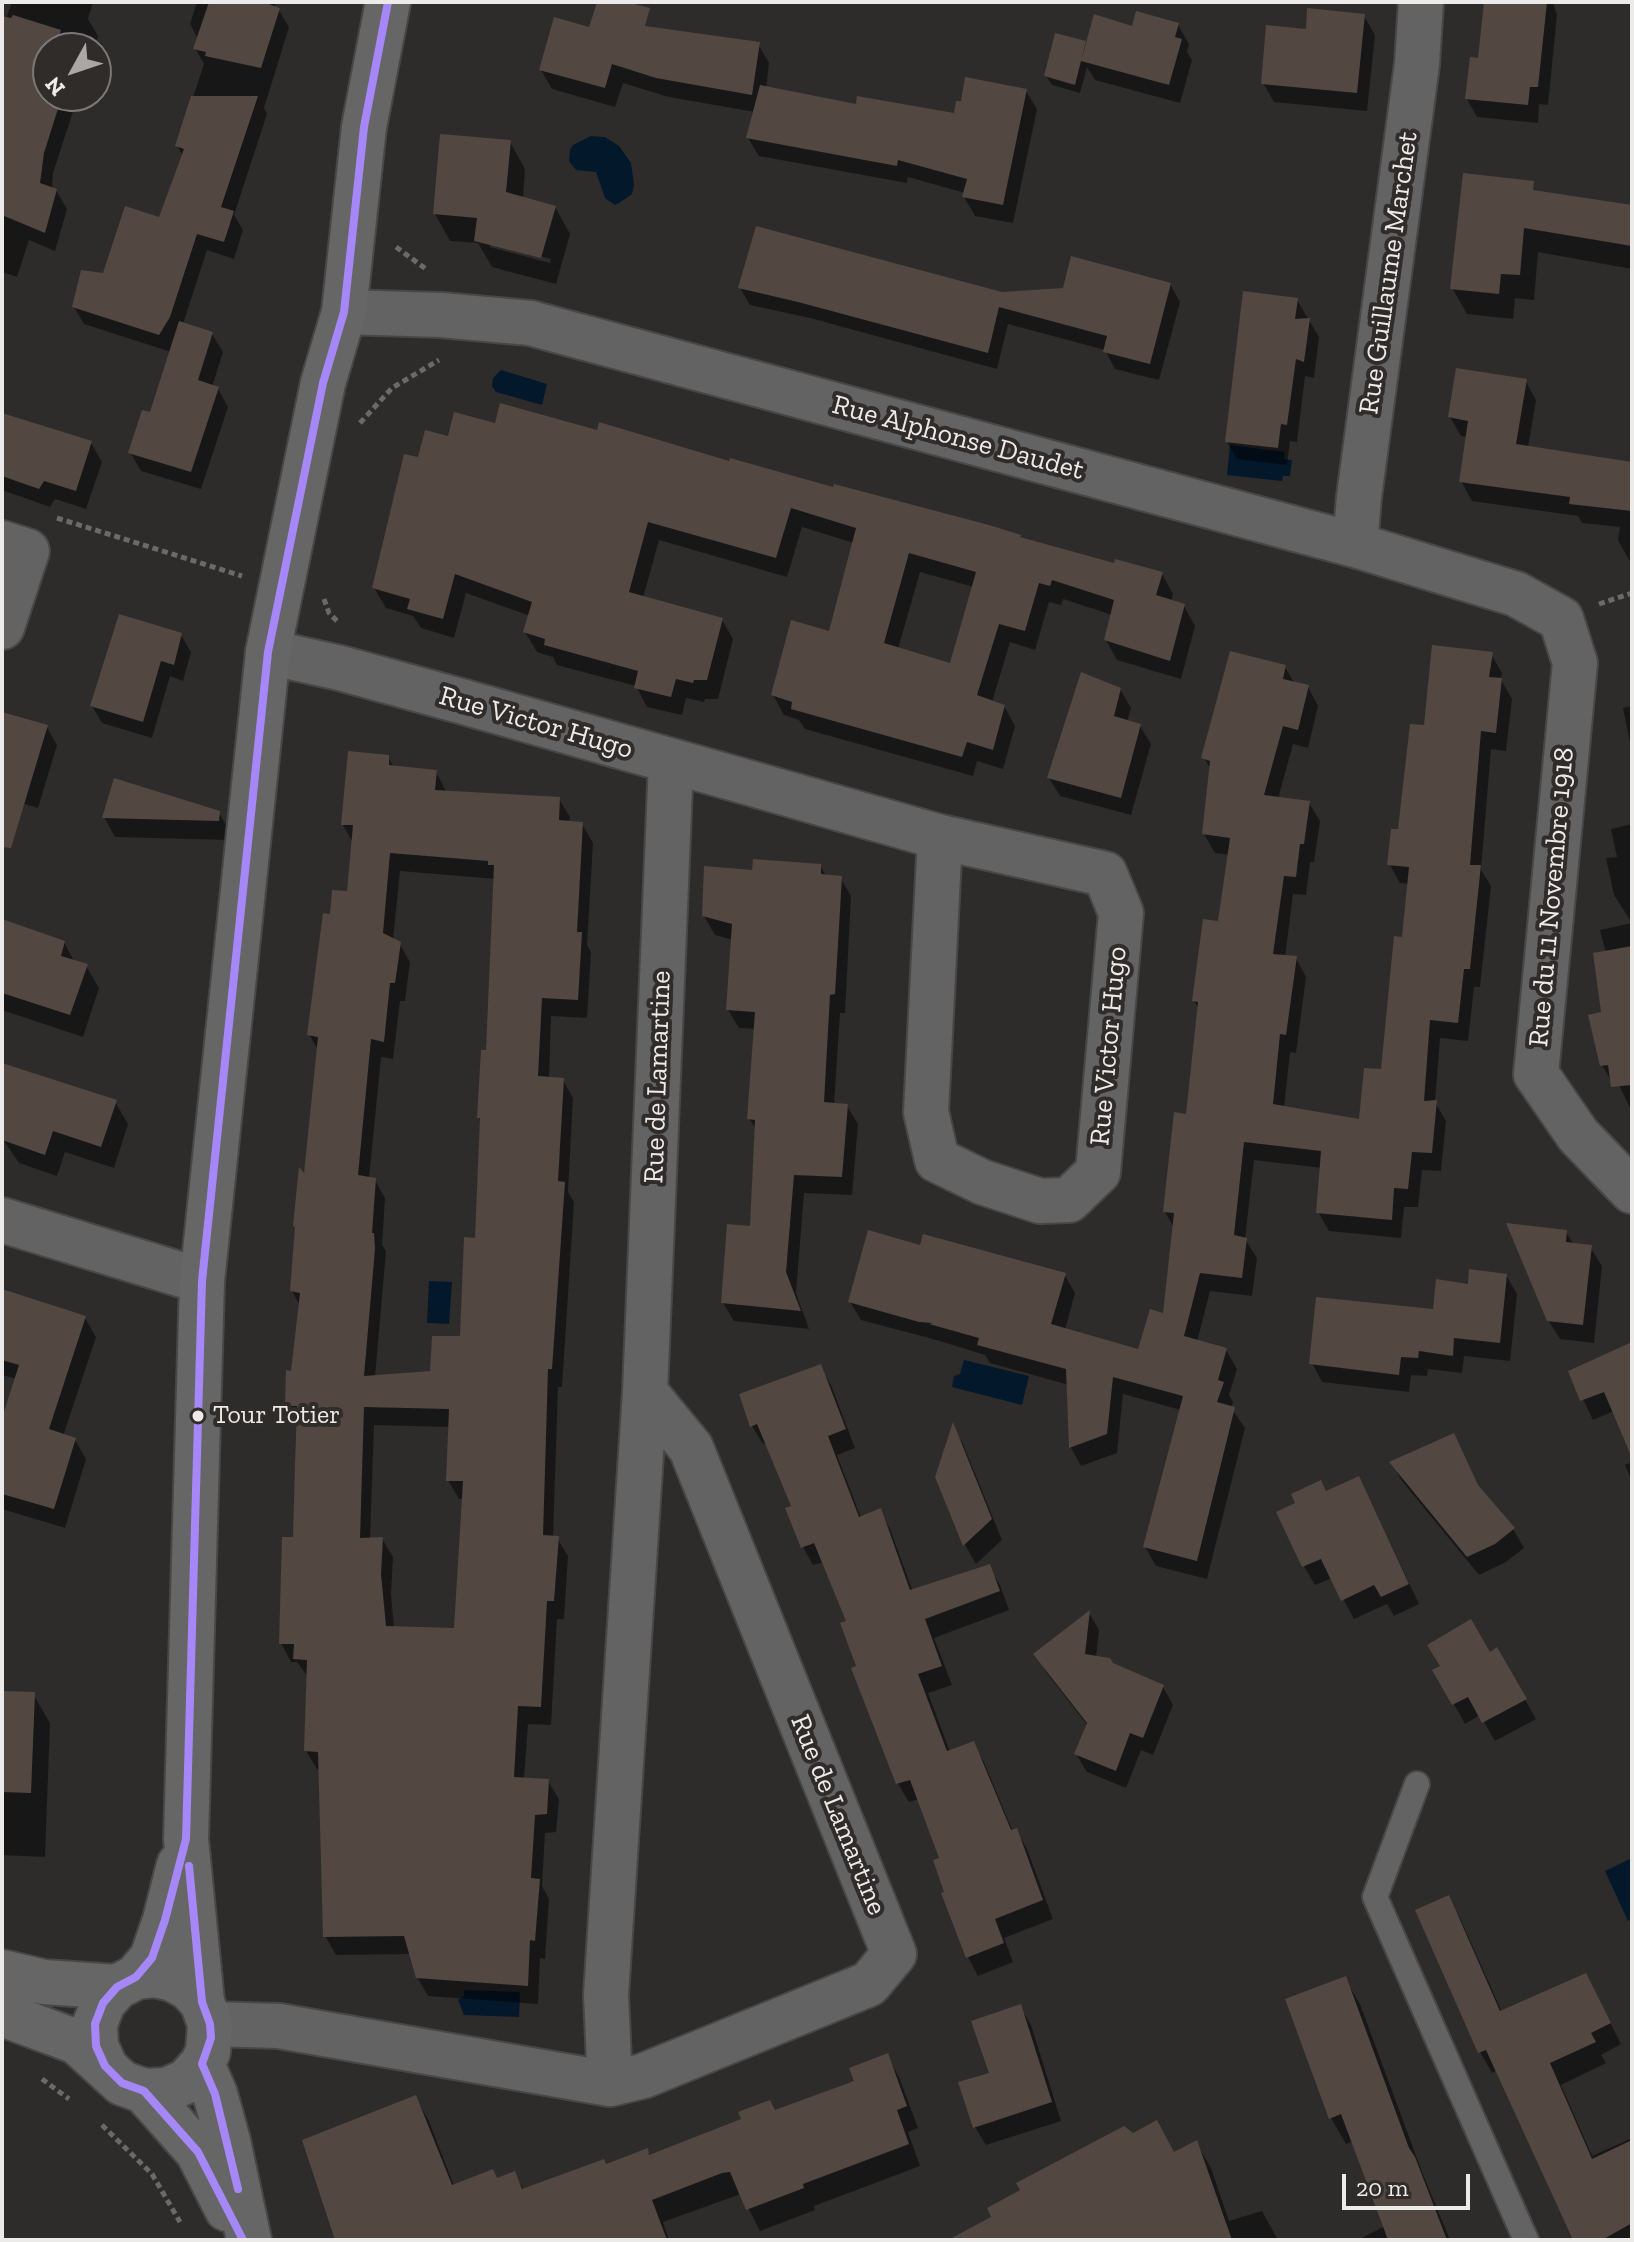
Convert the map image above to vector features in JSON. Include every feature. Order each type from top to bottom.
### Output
[{"type":"street","points":[[246,2240],[228,2141],[215,2094],[205,2030],[186,1839],[202,1281],[268,652],[301,587],[323,383],[344,312],[364,127],[388,2]]},
{"type":"street","name":"Rue Guillaume Marchet","points":[[1355,545],[1417,64],[1421,2]]},
{"type":"street","name":"Rue Alphonse Daudet","points":[[344,312],[441,315],[530,323],[1355,545],[1516,594],[1561,619]]},
{"type":"street","points":[[2,627],[14,547]]},
{"type":"street","name":"Rue du 11 Novembre 1918","points":[[1561,619],[1575,663],[1536,1074],[1578,1135],[1632,1191]]},
{"type":"street","name":"Rue Victor Hugo","points":[[268,652],[450,698],[940,837],[1105,874],[1121,913],[1098,1172],[1069,1200],[1040,1201],[982,1182],[937,1160],[926,1112],[940,837]]},
{"type":"street","name":"Rue de Lamartine","points":[[610,2084],[606,1995],[645,1392],[671,762]]},
{"type":"street","points":[[2,1220],[202,1281]]},
{"type":"street","name":"Rue de Lamartine","points":[[205,2030],[279,2026],[610,2084],[643,2076],[869,1984],[894,1954],[691,1448],[645,1392]]},
{"type":"street","points":[[105,2066],[96,2046],[95,2024],[103,2003],[152,1958],[186,1839]]},
{"type":"street","points":[[2,1972],[44,1982],[127,1982],[155,1975],[173,1979],[189,1988],[205,2030],[187,2081],[167,2090],[144,2091],[122,2083],[77,2042],[2,2014]]},
{"type":"street","points":[[144,2091],[198,2152],[246,2240]]},
{"type":"lane","points":[[1417,1784],[1375,1897],[1526,2240]]},
{"type":"path","points":[[393,239],[397,249],[429,272]]},
{"type":"path","points":[[354,430],[392,388],[446,356]]},
{"type":"path","points":[[14,547],[45,556],[57,518],[240,576],[301,587],[346,632]]},
{"type":"path","points":[[31,2071],[82,2108]]},
{"type":"path","points":[[100,2123],[152,2174],[182,2225]]},
{"type":"water","points":[[591,136],[605,137],[619,146],[631,163],[632,194],[615,205],[605,198],[596,172],[576,170],[569,161],[573,145]]},
{"type":"water","points":[[501,370],[547,384],[542,405],[496,392],[492,386],[493,378]]},
{"type":"water","points":[[1230,445],[1285,452],[1284,459],[1292,460],[1290,476],[1283,476],[1282,481],[1227,475]]},
{"type":"water","points":[[429,1281],[452,1282],[449,1324],[427,1323]]},
{"type":"water","points":[[964,1360],[1029,1376],[1022,1405],[952,1387],[954,1376],[960,1374]]},
{"type":"water","points":[[1632,1858],[1632,1919],[1628,1921],[1605,1871]]},
{"type":"water","points":[[464,1990],[520,1992],[519,2017],[464,2015],[458,2000],[464,1996]]},
{"type":"building","points":[[209,2],[263,2],[280,8],[261,68],[205,56],[206,52],[193,49]]},
{"type":"building","points":[[597,2],[627,2],[650,8],[645,26],[760,42],[752,95],[656,78],[612,64],[605,88],[539,70],[554,17],[589,27]]},
{"type":"building","points":[[1484,2],[1547,2],[1538,87],[1530,87],[1528,105],[1465,99],[1470,57],[1478,58]]},
{"type":"building","points":[[1307,8],[1365,14],[1357,93],[1261,84],[1266,25],[1306,29]]},
{"type":"building","points":[[1136,11],[1179,23],[1175,37],[1182,39],[1169,85],[1081,61],[1094,14],[1132,26]]},
{"type":"building","points":[[13,15],[61,30],[32,32],[32,112],[57,112],[44,153],[40,183],[57,189],[45,233],[2,215],[2,16],[11,18]]},
{"type":"building","points":[[1055,33],[1086,41],[1075,85],[1044,76]]},
{"type":"building","points":[[965,77],[1027,89],[1003,205],[962,197],[967,179],[898,160],[897,166],[746,138],[760,85],[856,104],[857,96],[954,113],[956,101],[961,101]]},
{"type":"building","points":[[191,96],[258,96],[221,207],[234,211],[224,242],[197,234],[170,317],[159,335],[72,307],[81,270],[103,273],[125,206],[159,217],[184,149],[175,146]]},
{"type":"building","points":[[440,134],[511,140],[506,192],[556,206],[541,258],[474,241],[477,218],[433,214]]},
{"type":"building","points":[[1463,173],[1534,181],[1533,190],[1632,205],[1632,246],[1524,228],[1520,275],[1501,274],[1499,294],[1450,289]]},
{"type":"building","points":[[756,226],[1002,292],[1063,288],[1071,256],[1171,283],[1150,364],[1103,352],[1107,336],[999,307],[988,353],[738,288]]},
{"type":"building","points":[[1243,291],[1298,298],[1295,319],[1310,318],[1304,362],[1296,359],[1287,425],[1281,424],[1278,448],[1225,442]]},
{"type":"building","points":[[179,321],[213,332],[198,380],[219,387],[191,472],[128,453],[142,410],[150,412]]},
{"type":"building","points":[[1456,368],[1527,379],[1516,444],[1632,462],[1632,511],[1569,504],[1570,497],[1459,482],[1468,421],[1448,417]]},
{"type":"building","points":[[500,403],[597,430],[599,422],[729,461],[730,458],[833,487],[834,484],[989,525],[1020,537],[1114,563],[1115,559],[1163,572],[1156,595],[1185,604],[1170,661],[1104,640],[1114,600],[1052,580],[1050,586],[1039,583],[1025,631],[999,624],[977,695],[1005,705],[993,750],[967,742],[962,757],[791,709],[792,702],[771,695],[791,620],[829,631],[856,528],[791,508],[776,558],[648,522],[629,592],[723,618],[707,680],[694,680],[693,683],[676,679],[671,697],[634,688],[638,671],[544,645],[545,639],[523,632],[532,602],[455,574],[443,619],[407,609],[410,599],[372,588],[404,454],[418,457],[425,430],[448,436],[454,412],[495,423]],"holes":[[[909,553],[976,572],[950,663],[884,643]]]},
{"type":"building","points":[[2,413],[92,441],[76,491],[44,481],[39,489],[2,476]]},
{"type":"building","points":[[119,614],[182,633],[174,665],[161,661],[143,722],[90,706]]},
{"type":"building","points":[[1432,645],[1493,652],[1489,677],[1502,678],[1496,733],[1481,731],[1470,865],[1481,865],[1470,969],[1464,969],[1458,1023],[1430,1020],[1424,1101],[1437,1100],[1432,1153],[1412,1152],[1408,1189],[1394,1188],[1392,1220],[1316,1213],[1321,1151],[1244,1142],[1234,1235],[1247,1238],[1242,1278],[1200,1273],[1184,1336],[1227,1348],[1218,1380],[1224,1382],[1217,1402],[1235,1407],[1197,1561],[1143,1547],[1183,1396],[1113,1377],[1107,1434],[1069,1448],[1066,1369],[977,1345],[979,1338],[929,1324],[933,1323],[848,1302],[868,1230],[920,1245],[923,1234],[1066,1273],[1051,1324],[1138,1349],[1150,1309],[1163,1313],[1174,1213],[1163,1212],[1174,1112],[1186,1114],[1198,1002],[1192,1001],[1203,919],[1218,921],[1230,838],[1202,834],[1210,761],[1201,758],[1230,651],[1286,665],[1283,679],[1309,685],[1298,730],[1283,726],[1264,795],[1310,801],[1296,877],[1284,876],[1273,954],[1297,956],[1286,1035],[1280,1034],[1273,1104],[1359,1119],[1364,1068],[1381,1069],[1394,936],[1402,937],[1409,867],[1387,865],[1391,829],[1398,829],[1410,724],[1424,725]]},
{"type":"building","points":[[1081,672],[1121,688],[1114,716],[1141,724],[1121,798],[1047,778]]},
{"type":"building","points":[[2,712],[48,725],[11,848],[2,847]]},
{"type":"building","points":[[348,751],[389,755],[389,765],[437,770],[435,790],[560,797],[559,820],[583,822],[577,932],[582,932],[578,1000],[542,998],[538,1076],[564,1078],[558,1181],[565,1182],[552,1369],[548,1369],[543,1535],[559,1536],[554,1601],[547,1601],[541,1707],[518,1706],[514,1777],[549,1779],[547,1814],[535,1815],[531,1878],[540,1879],[535,1941],[530,1940],[528,1986],[416,1978],[404,1936],[323,1937],[318,1752],[304,1751],[307,1660],[293,1659],[294,1644],[279,1644],[282,1537],[293,1537],[297,1406],[285,1406],[286,1370],[291,1371],[300,1293],[290,1291],[293,1226],[299,1167],[304,1173],[318,1037],[307,1035],[323,913],[330,914],[332,890],[347,891],[353,825],[341,825]],"holes":[[[390,853],[488,861],[488,865],[494,865],[486,1050],[481,1050],[477,1118],[480,1118],[475,1238],[464,1237],[460,1336],[432,1336],[430,1371],[364,1376],[375,1249],[372,1233],[376,1178],[358,1175],[371,1039],[384,1042],[390,983],[395,983],[401,942],[383,933]],[[364,1407],[449,1409],[446,1481],[463,1481],[454,1628],[386,1626],[381,1574],[383,1537],[360,1538]]]},
{"type":"building","points":[[114,778],[220,811],[219,821],[102,818]]},
{"type":"building","points":[[753,859],[821,864],[821,874],[842,876],[835,994],[830,995],[824,1102],[848,1104],[842,1177],[794,1175],[786,1272],[801,1311],[721,1303],[727,1224],[750,1226],[755,1120],[747,1119],[755,1012],[726,1010],[732,924],[702,916],[704,866],[752,870]]},
{"type":"building","points":[[2,919],[65,941],[61,956],[88,964],[70,1015],[2,993]]},
{"type":"building","points":[[1632,946],[1632,1085],[1611,1087],[1608,1065],[1600,1066],[1588,1015],[1601,1012],[1593,953]]},
{"type":"building","points":[[2,1063],[117,1100],[101,1147],[53,1131],[45,1155],[2,1140]]},
{"type":"building","points":[[1506,1223],[1567,1230],[1566,1242],[1592,1245],[1583,1325],[1547,1321]]},
{"type":"building","points":[[1469,1269],[1507,1274],[1500,1343],[1454,1338],[1453,1356],[1419,1351],[1418,1358],[1401,1357],[1399,1375],[1309,1364],[1316,1297],[1433,1309],[1436,1279],[1468,1284]]},
{"type":"building","points":[[2,1289],[86,1316],[49,1429],[76,1438],[54,1509],[2,1494],[2,1418],[19,1365],[2,1360]]},
{"type":"building","points":[[1632,1342],[1632,1458],[1604,1392],[1580,1401],[1568,1371]]},
{"type":"building","points":[[821,1364],[846,1429],[828,1436],[859,1517],[881,1508],[910,1590],[990,1564],[1000,1591],[925,1619],[942,1666],[918,1674],[947,1751],[974,1741],[1011,1830],[1017,1828],[1043,1900],[995,1919],[1004,1943],[966,1958],[941,1893],[944,1892],[933,1860],[939,1858],[910,1780],[896,1784],[851,1668],[856,1666],[840,1623],[846,1621],[814,1543],[801,1548],[785,1508],[791,1506],[757,1424],[750,1427],[739,1394]]},
{"type":"building","points":[[953,1422],[992,1519],[963,1546],[935,1477]]},
{"type":"building","points":[[1454,1433],[1478,1485],[1515,1528],[1495,1544],[1467,1557],[1389,1462]]},
{"type":"building","points":[[1359,1476],[1409,1584],[1381,1597],[1374,1585],[1341,1601],[1321,1559],[1302,1567],[1276,1512],[1295,1503],[1291,1494],[1321,1480],[1326,1491]]},
{"type":"building","points":[[1090,1610],[1085,1654],[1110,1658],[1113,1663],[1164,1685],[1143,1738],[1130,1733],[1116,1771],[1074,1754],[1087,1723],[1033,1654]]},
{"type":"building","points":[[1471,1619],[1490,1652],[1497,1647],[1527,1699],[1482,1723],[1468,1697],[1452,1705],[1432,1670],[1440,1666],[1427,1645]]},
{"type":"building","points":[[2,1691],[35,1692],[31,1793],[2,1792]]},
{"type":"building","points":[[1449,1895],[1500,2011],[1586,1973],[1611,2023],[1591,2033],[1596,2042],[1550,2063],[1592,2159],[1632,2140],[1632,2223],[1602,2240],[1573,2240],[1486,2050],[1478,2053],[1415,1910]]},
{"type":"building","points":[[1346,1976],[1409,2148],[1447,2240],[1388,2240],[1341,2114],[1329,2119],[1285,1999]]},
{"type":"building","points":[[1021,2004],[1052,2102],[973,2128],[958,2082],[989,2073],[971,2021]]},
{"type":"building","points":[[888,2053],[907,2106],[897,2110],[909,2144],[803,2184],[804,2188],[746,2210],[730,2172],[652,2200],[667,2240],[335,2240],[302,2140],[416,2095],[452,2185],[493,2169],[497,2178],[515,2171],[522,2189],[604,2159],[606,2164],[648,2148],[649,2155],[741,2119],[738,2112],[770,2100],[775,2110],[854,2081],[849,2068]]},
{"type":"building","points":[[1157,2120],[1174,2152],[1197,2140],[1232,2240],[948,2240],[991,2217],[987,2208],[1020,2190],[1016,2183],[1124,2126],[1133,2133]]},
{"type":"transit line","points":[[243,2240],[198,2152],[144,2091],[122,2083],[105,2066],[96,2046],[95,2024],[103,2003],[117,1987],[136,1977],[152,1958],[186,1839],[202,1281],[268,652],[323,383],[344,312],[364,127],[388,2]]},
{"type":"transit line","points":[[189,1866],[202,2002],[210,2024],[211,2038],[202,2064],[215,2094],[238,2189]]},
{"type":"place","name":"Tour Totier","points":[[198,1416]]}]
